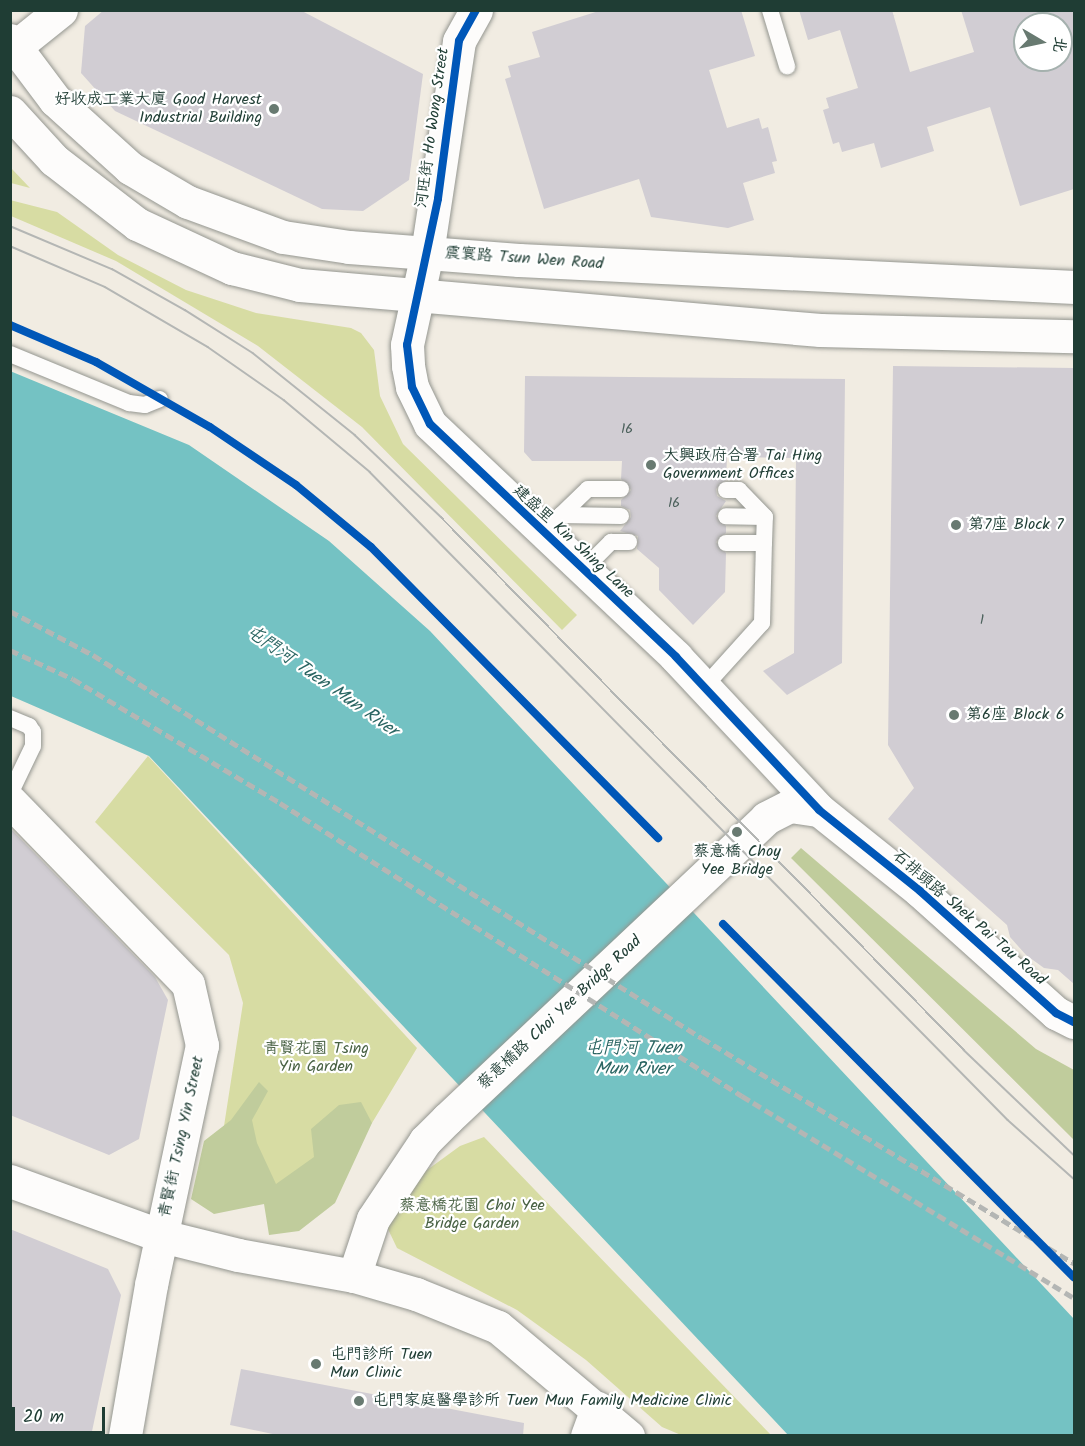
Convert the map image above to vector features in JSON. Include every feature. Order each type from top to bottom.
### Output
[{"type":"street","points":[[13,44],[61,10]]},
{"type":"street","name":"河旺街 Ho Wong Street","points":[[427,253],[459,41],[476,10]]},
{"type":"street","name":"震寰路 Tsun Wen Road","points":[[13,44],[78,125],[130,168],[188,202],[283,237],[349,247],[427,253],[1074,287]]},
{"type":"street","points":[[10,112],[54,160],[108,205],[200,255],[300,285],[417,297],[514,302],[820,330],[1074,336]]},
{"type":"street","name":"建盛里 Kin Shing Lane","points":[[427,253],[407,345],[408,366],[419,406],[444,440],[552,524],[582,570],[705,686],[819,810]]},
{"type":"street","name":"青賢街 Tsing Yin Street","points":[[10,801],[188,984],[202,1045],[162,1236],[125,1436]]},
{"type":"street","name":"蔡意橋路 Choi Yee Bridge Road","points":[[354,1276],[373,1219],[425,1141],[687,892],[778,810],[797,806],[819,810]]},
{"type":"street","name":"石排頭路 Shek Pai Tau Road","points":[[819,810],[920,891],[1056,1013],[1074,1022]]},
{"type":"street","points":[[10,1181],[162,1236],[238,1255],[354,1276],[416,1294],[498,1327],[592,1422],[628,1436]]},
{"type":"lane","points":[[771,10],[787,66]]},
{"type":"lane","points":[[10,354],[129,403],[146,405],[160,399]]},
{"type":"lane","points":[[552,524],[588,489],[621,489]]},
{"type":"lane","points":[[705,686],[762,623],[765,517],[739,490],[726,490]]},
{"type":"lane","points":[[552,524],[621,516]]},
{"type":"lane","points":[[726,516],[765,517]]},
{"type":"lane","points":[[582,570],[611,542],[629,542]]},
{"type":"lane","points":[[726,543],[765,543]]},
{"type":"lane","points":[[10,718],[29,726],[33,732],[33,746],[10,794]]},
{"type":"green space","points":[[11,168],[30,188],[11,183]]},
{"type":"green space","points":[[10,200],[57,212],[118,255],[186,290],[256,313],[351,328],[361,333],[374,350],[380,396],[403,444],[577,615],[562,630],[362,427],[258,346],[116,261],[11,216]]},
{"type":"green space","name":"青賢花園 Tsing Yin Garden","points":[[148,756],[417,1048],[372,1123],[284,1200],[222,1139],[243,1003],[229,955],[95,822]]},
{"type":"green space","points":[[801,848],[1036,1049],[1074,1070],[1074,1140],[791,858]]},
{"type":"green space","points":[[259,1082],[268,1091],[252,1120],[257,1143],[276,1184],[314,1157],[311,1129],[339,1105],[361,1102],[372,1123],[335,1203],[299,1231],[269,1235],[264,1204],[214,1214],[191,1199],[204,1141],[231,1120]]},
{"type":"green space","name":"蔡意橋花園 Choi Yee Bridge Garden","points":[[484,1137],[771,1435],[681,1435],[662,1427],[586,1360],[517,1310],[397,1248],[387,1227],[412,1181],[460,1146]]},
{"type":"water","name":"屯門河 Tuen Mun River","points":[[10,371],[189,445],[329,541],[430,631],[1074,1319],[1074,1435],[788,1435],[149,756],[11,696]]},
{"type":"building","name":"好收成工業大廈 Good Harvest Industrial Building","points":[[104,10],[300,10],[423,74],[409,180],[363,211],[322,209],[115,111],[81,73],[85,26]]},
{"type":"building","points":[[602,10],[741,10],[755,56],[709,70],[727,128],[759,118],[762,129],[768,127],[777,161],[772,162],[775,173],[743,183],[754,220],[728,228],[651,217],[639,179],[544,209],[505,79],[511,77],[508,66],[540,57],[532,32]]},
{"type":"building","points":[[799,10],[892,10],[910,72],[974,52],[961,10],[1074,10],[1074,189],[1020,206],[990,107],[927,127],[934,151],[881,168],[874,143],[842,152],[839,142],[833,144],[823,110],[829,108],[826,98],[858,88],[840,30],[808,40]]},
{"type":"building","points":[[893,366],[1074,368],[1074,984],[1058,970],[1044,968],[1026,955],[1010,937],[1007,925],[888,819],[914,788],[888,745]]},
{"type":"building","name":"大興政府合署 Tai Hing Government Offices","points":[[525,376],[845,379],[842,663],[787,695],[763,671],[794,653],[796,458],[727,457],[726,480],[716,489],[717,496],[726,501],[716,516],[726,526],[726,533],[716,542],[726,553],[725,592],[693,625],[659,590],[659,568],[637,549],[638,536],[620,531],[631,517],[630,510],[621,506],[621,500],[631,490],[621,479],[622,461],[532,461],[524,452]]},
{"type":"building","points":[[10,828],[155,977],[168,1000],[139,1139],[109,1155],[10,1115]]},
{"type":"building","points":[[10,1229],[108,1269],[121,1295],[91,1436],[10,1436]]},
{"type":"building","points":[[241,1369],[524,1423],[523,1436],[282,1436],[230,1425]]},
{"type":"tram line","points":[[10,226],[112,269],[185,310],[253,353],[355,435],[441,517],[964,1050],[1074,1155]]},
{"type":"tram line","points":[[10,246],[105,287],[208,347],[284,400],[370,472],[1008,1120],[1074,1179]]},
{"type":"railway","points":[[10,611],[93,655],[702,1038],[1074,1263]]},
{"type":"railway","points":[[10,650],[73,679],[280,803],[742,1096],[1074,1298]]},
{"type":"cycle path","points":[[476,10],[459,41],[438,199],[407,345],[412,387],[430,424],[676,657],[819,810],[920,891],[1056,1013],[1074,1022]]},
{"type":"cycle path","points":[[10,325],[96,362],[210,427],[296,485],[371,547],[658,838]]},
{"type":"cycle path","points":[[723,924],[1074,1277]]},
{"type":"place","name":"好收成工業大廈 Good Harvest Industrial Building","points":[[274,109]]},
{"type":"place","name":"大興政府合署 Tai Hing Government Offices","points":[[651,465]]},
{"type":"place","name":"第7座 Block 7","points":[[956,525]]},
{"type":"place","name":"第6座 Block 6","points":[[954,715]]},
{"type":"place","name":"蔡意橋 Choy Yee Bridge","points":[[737,832]]},
{"type":"place","name":"屯門診所 Tuen Mun Clinic","points":[[316,1364]]},
{"type":"place","name":"屯門家庭醫學診所 Tuen Mun Family Medicine Clinic","points":[[359,1401]]}]
